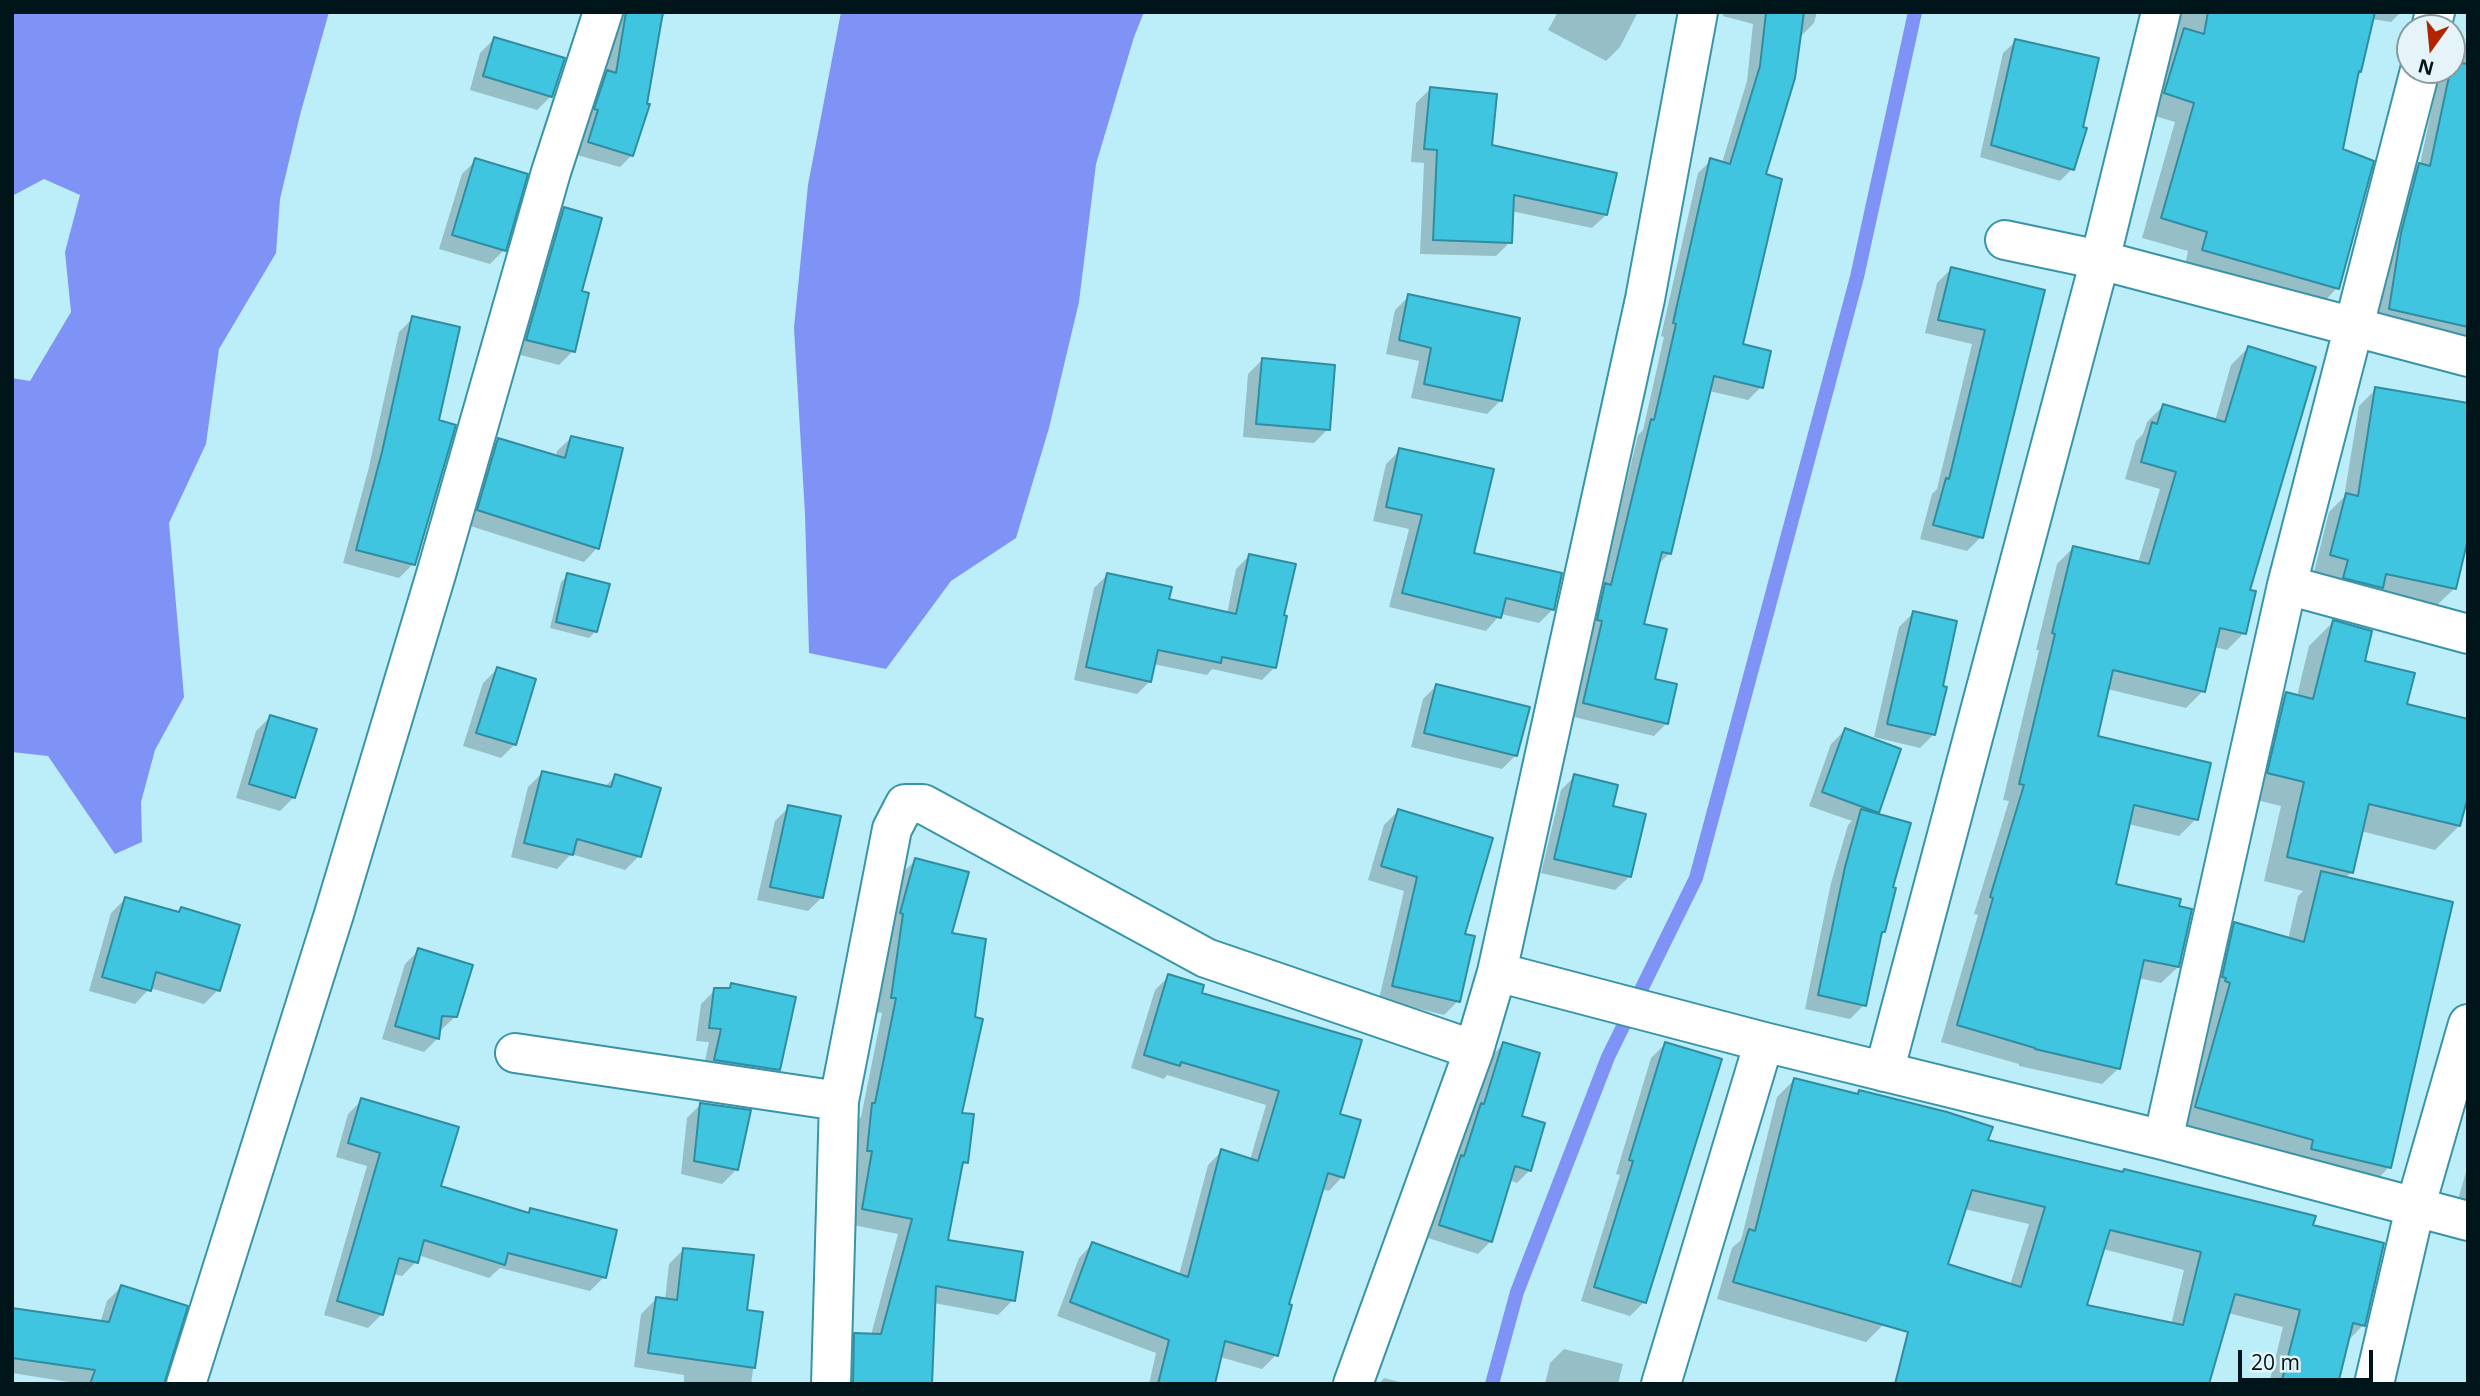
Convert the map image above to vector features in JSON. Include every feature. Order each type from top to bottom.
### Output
[{"type":"street","points":[[187,1384],[334,914],[433,584],[551,172],[603,12]]},
{"type":"street","points":[[1353,1384],[1474,1050],[1497,972],[1645,299],[1698,12]]},
{"type":"street","points":[[1884,1072],[2100,260],[2161,12]]},
{"type":"street","points":[[2163,1140],[2287,585],[2416,84]]},
{"type":"street","points":[[2006,240],[2100,260],[2468,357]]},
{"type":"street","points":[[2287,585],[2468,634]]},
{"type":"street","points":[[831,1384],[839,1101],[892,830],[905,804],[923,804],[1206,957],[1474,1050]]},
{"type":"street","points":[[1497,972],[1764,1042],[2163,1140],[2468,1222]]},
{"type":"street","points":[[2374,1384],[2415,1208],[2468,1024]]},
{"type":"street","points":[[1661,1384],[1764,1042]]},
{"type":"street","points":[[515,1053],[839,1101]]},
{"type":"water","points":[[12,12],[329,12],[280,199],[276,253],[219,349],[206,444],[169,523],[184,697],[155,750],[141,802],[142,842],[115,854],[48,756],[12,752],[12,378],[30,381],[71,312],[65,252],[80,195],[44,179],[12,196]]},
{"type":"water","points":[[841,12],[1144,12],[1096,164],[1079,302],[1049,428],[1016,538],[951,581],[886,669],[809,653],[805,514],[794,328],[808,185]]},
{"type":"building","points":[[626,12],[663,12],[647,104],[650,104],[633,156],[588,142],[598,110],[594,109],[607,70],[616,73]]},
{"type":"building","points":[[1766,12],[1804,12],[1795,78],[1766,174],[1782,179],[1743,344],[1771,351],[1763,388],[1714,376],[1671,554],[1662,552],[1644,624],[1667,629],[1655,679],[1677,684],[1668,724],[1583,703],[1602,621],[1597,620],[1605,583],[1611,585],[1651,419],[1654,420],[1710,158],[1730,164],[1760,66]]},
{"type":"building","points":[[2208,12],[2375,12],[2361,72],[2359,71],[2343,149],[2374,161],[2339,289],[2202,250],[2207,232],[2161,218],[2194,103],[2164,93],[2184,28],[2204,34]]},
{"type":"building","points":[[494,37],[565,58],[552,97],[483,76]]},
{"type":"building","points":[[2015,39],[2099,58],[2083,127],[2087,128],[2074,170],[1991,145]]},
{"type":"building","points":[[2468,64],[2468,327],[2389,309],[2401,233],[2419,163],[2430,166],[2447,84],[2466,84]]},
{"type":"building","points":[[1430,87],[1497,94],[1492,145],[1617,173],[1607,215],[1514,195],[1512,243],[1433,240],[1437,150],[1424,149]]},
{"type":"building","points":[[475,158],[528,174],[506,251],[452,235]]},
{"type":"building","points":[[564,207],[602,218],[582,291],[589,293],[575,352],[526,340]]},
{"type":"building","points":[[1951,267],[2045,290],[1983,538],[1933,525],[1946,478],[1949,479],[1985,330],[1938,320]]},
{"type":"building","points":[[1408,294],[1520,318],[1502,401],[1424,384],[1431,348],[1399,340]]},
{"type":"building","points":[[412,316],[460,327],[439,420],[456,425],[415,565],[356,550],[382,452]]},
{"type":"building","points":[[2248,346],[2316,367],[2250,590],[2256,591],[2246,634],[2220,628],[2205,692],[2113,670],[2098,736],[2211,763],[2198,820],[2134,805],[2116,884],[2181,899],[2179,906],[2192,909],[2179,967],[2144,960],[2120,1069],[2035,1049],[1957,1025],[1993,898],[1990,897],[2024,785],[2019,784],[2073,546],[2149,564],[2176,472],[2141,462],[2152,422],[2157,424],[2163,404],[2225,422]]},
{"type":"building","points":[[1262,358],[1335,365],[1330,430],[1256,424]]},
{"type":"building","points":[[2375,387],[2468,403],[2468,539],[2456,589],[2386,574],[2383,588],[2343,578],[2348,560],[2330,555],[2346,493],[2358,496]]},
{"type":"building","points":[[571,436],[623,448],[599,549],[477,510],[498,438],[565,458]]},
{"type":"building","points":[[1399,448],[1494,469],[1474,553],[1562,573],[1554,610],[1506,598],[1501,618],[1402,593],[1422,515],[1386,507]]},
{"type":"building","points":[[1249,554],[1296,564],[1284,615],[1287,616],[1276,668],[1222,657],[1221,663],[1158,650],[1151,682],[1086,667],[1107,573],[1172,587],[1169,599],[1236,614]]},
{"type":"building","points":[[567,573],[610,584],[597,632],[556,622]]},
{"type":"building","points":[[1913,611],[1957,621],[1943,686],[1947,687],[1935,735],[1887,724]]},
{"type":"building","points":[[2333,620],[2372,631],[2365,661],[2415,673],[2407,704],[2468,719],[2468,797],[2460,826],[2369,804],[2353,873],[2287,857],[2304,782],[2267,773],[2286,692],[2313,699]]},
{"type":"building","points":[[497,667],[536,679],[516,745],[476,733]]},
{"type":"building","points":[[1436,684],[1530,707],[1517,756],[1424,733]]},
{"type":"building","points":[[270,715],[317,729],[295,798],[249,784]]},
{"type":"building","points":[[1845,728],[1901,749],[1879,813],[1822,792]]},
{"type":"building","points":[[542,771],[611,787],[615,774],[661,788],[641,857],[577,839],[573,855],[524,843]]},
{"type":"building","points":[[1574,774],[1618,785],[1613,806],[1646,814],[1631,877],[1554,859]]},
{"type":"building","points":[[788,805],[841,816],[823,898],[770,887]]},
{"type":"building","points":[[1398,809],[1493,838],[1465,934],[1475,936],[1460,1002],[1392,986],[1417,877],[1381,866]]},
{"type":"building","points":[[1861,809],[1911,823],[1893,887],[1896,888],[1885,932],[1882,932],[1866,1006],[1818,995],[1845,867]]},
{"type":"building","points":[[915,858],[969,872],[952,933],[986,939],[975,1017],[983,1019],[962,1113],[974,1114],[968,1163],[963,1162],[948,1240],[1023,1252],[1015,1301],[936,1286],[932,1384],[853,1384],[854,1333],[881,1334],[912,1219],[862,1209],[872,1151],[867,1151],[872,1103],[875,1103],[896,998],[891,998],[903,914],[900,913]]},
{"type":"building","points":[[2321,871],[2453,902],[2391,1168],[2311,1149],[2313,1140],[2195,1107],[2230,983],[2222,977],[2234,922],[2304,942]]},
{"type":"building","points":[[125,897],[179,912],[181,907],[240,925],[220,991],[156,972],[151,991],[102,977]]},
{"type":"building","points":[[418,948],[473,965],[457,1017],[442,1016],[439,1039],[395,1026]]},
{"type":"building","points":[[1168,974],[1204,985],[1202,993],[1362,1040],[1340,1114],[1361,1120],[1344,1178],[1328,1173],[1289,1304],[1292,1305],[1278,1356],[1225,1341],[1215,1384],[1158,1384],[1169,1340],[1070,1302],[1092,1242],[1188,1277],[1221,1149],[1258,1161],[1279,1091],[1181,1062],[1180,1066],[1144,1055]]},
{"type":"building","points":[[731,983],[796,997],[780,1070],[714,1060],[721,1029],[709,1028],[714,988],[730,988]]},
{"type":"building","points":[[1503,1042],[1540,1053],[1522,1116],[1545,1123],[1531,1171],[1515,1166],[1492,1242],[1439,1225],[1461,1155],[1464,1156],[1481,1103],[1484,1104]]},
{"type":"building","points":[[1665,1042],[1722,1059],[1646,1303],[1594,1287],[1633,1161],[1629,1160]]},
{"type":"building","points":[[1794,1078],[1858,1094],[1859,1090],[1947,1112],[1993,1127],[1988,1140],[2123,1172],[2124,1169],[2316,1216],[2313,1225],[2384,1243],[2365,1326],[2353,1323],[2338,1384],[2281,1384],[2300,1310],[2235,1294],[2209,1384],[1895,1384],[1908,1332],[1733,1282],[1749,1229],[1755,1231]],"holes":[[[1972,1190],[2045,1207],[2021,1287],[1948,1264]],[[2110,1230],[2201,1252],[2183,1325],[2087,1305]]]},
{"type":"building","points":[[361,1098],[459,1127],[441,1186],[529,1213],[530,1208],[617,1230],[606,1278],[508,1253],[505,1265],[424,1240],[418,1263],[399,1258],[383,1315],[337,1301],[380,1153],[348,1143]]},
{"type":"building","points":[[700,1103],[751,1110],[738,1170],[694,1161]]},
{"type":"building","points":[[683,1248],[754,1255],[747,1310],[763,1312],[755,1368],[648,1353],[656,1297],[677,1300]]},
{"type":"building","points":[[121,1285],[188,1306],[164,1384],[90,1384],[95,1370],[12,1358],[12,1308],[109,1322]]},
{"type":"waterway","points":[[1492,1384],[1517,1292],[1608,1057],[1696,878],[1857,277],[1915,12]]}]
